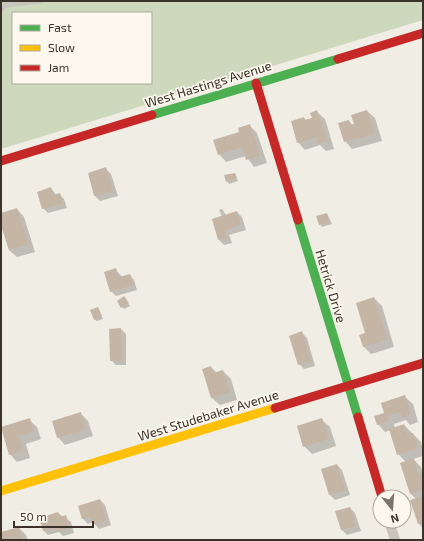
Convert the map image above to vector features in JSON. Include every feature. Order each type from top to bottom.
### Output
[{"type":"street","name":"West Hastings Avenue","points":[[1,162],[423,33]]},
{"type":"street","name":"Hetrick Drive","points":[[256,83],[380,489]]},
{"type":"street","name":"West Studebaker Avenue","points":[[1,491],[423,363]]},
{"type":"street","points":[[392,529],[395,540]]},
{"type":"lane","points":[[1,9],[6,3],[41,1]]},
{"type":"green space","points":[[1,1],[423,1],[423,20],[1,149]]},
{"type":"building","points":[[317,110],[327,141],[318,144],[316,137],[297,143],[291,121],[304,117],[305,120],[312,118],[310,113]]},
{"type":"building","points":[[367,110],[375,134],[344,142],[338,123],[349,120],[350,125],[354,124],[351,115]]},
{"type":"building","points":[[250,124],[260,156],[246,160],[242,147],[218,155],[213,140],[239,132],[238,128]]},
{"type":"building","points":[[106,167],[113,191],[94,196],[88,173]]},
{"type":"building","points":[[235,173],[237,178],[226,182],[224,175]]},
{"type":"building","points":[[51,187],[53,195],[60,193],[63,203],[42,209],[37,192]]},
{"type":"building","points":[[17,208],[28,244],[9,250],[1,226],[1,213]]},
{"type":"building","points":[[237,211],[241,225],[225,230],[227,238],[218,240],[212,219]]},
{"type":"building","points":[[327,213],[330,222],[319,225],[316,216]]},
{"type":"building","points":[[116,268],[119,277],[130,274],[133,285],[110,292],[104,272]]},
{"type":"building","points":[[124,296],[129,303],[121,308],[117,301]]},
{"type":"building","points":[[374,297],[387,339],[363,347],[359,335],[365,333],[356,303]]},
{"type":"building","points":[[98,307],[102,316],[94,320],[90,310]]},
{"type":"building","points":[[121,328],[122,361],[110,361],[109,329]]},
{"type":"building","points":[[302,331],[311,361],[298,365],[289,336]]},
{"type":"building","points":[[211,366],[213,373],[223,370],[230,392],[211,398],[202,369]]},
{"type":"building","points":[[405,395],[411,414],[402,418],[400,412],[387,416],[388,421],[377,425],[374,416],[384,413],[381,403]]},
{"type":"building","points":[[81,412],[86,429],[57,438],[52,421]]},
{"type":"building","points":[[30,418],[34,432],[19,436],[23,450],[9,455],[1,427]]},
{"type":"building","points":[[322,418],[329,439],[303,447],[297,426]]},
{"type":"building","points":[[404,424],[407,435],[413,433],[418,448],[397,455],[389,429]]},
{"type":"building","points":[[414,458],[419,475],[423,474],[423,490],[412,493],[412,489],[408,489],[400,463]]},
{"type":"building","points":[[337,464],[345,490],[329,495],[321,469]]},
{"type":"building","points":[[423,496],[423,523],[418,524],[412,506],[412,499]]},
{"type":"building","points":[[100,499],[106,520],[93,525],[90,517],[82,519],[78,506]]},
{"type":"building","points":[[350,507],[356,526],[341,530],[335,511]]},
{"type":"building","points":[[58,512],[60,517],[66,515],[70,528],[57,532],[55,527],[43,531],[39,518]]},
{"type":"building","points":[[19,527],[23,540],[1,540],[1,532]]},
{"type":"traffic: fast","points":[[152,115],[338,59]]},
{"type":"traffic: fast","points":[[298,220],[358,417]]},
{"type":"traffic: slow","points":[[1,491],[275,408]]},
{"type":"traffic: jam","points":[[338,59],[423,33]]},
{"type":"traffic: jam","points":[[256,83],[298,220]]},
{"type":"traffic: jam","points":[[1,161],[152,115]]},
{"type":"traffic: jam","points":[[275,408],[423,363]]},
{"type":"traffic: jam","points":[[358,417],[380,489]]}]
